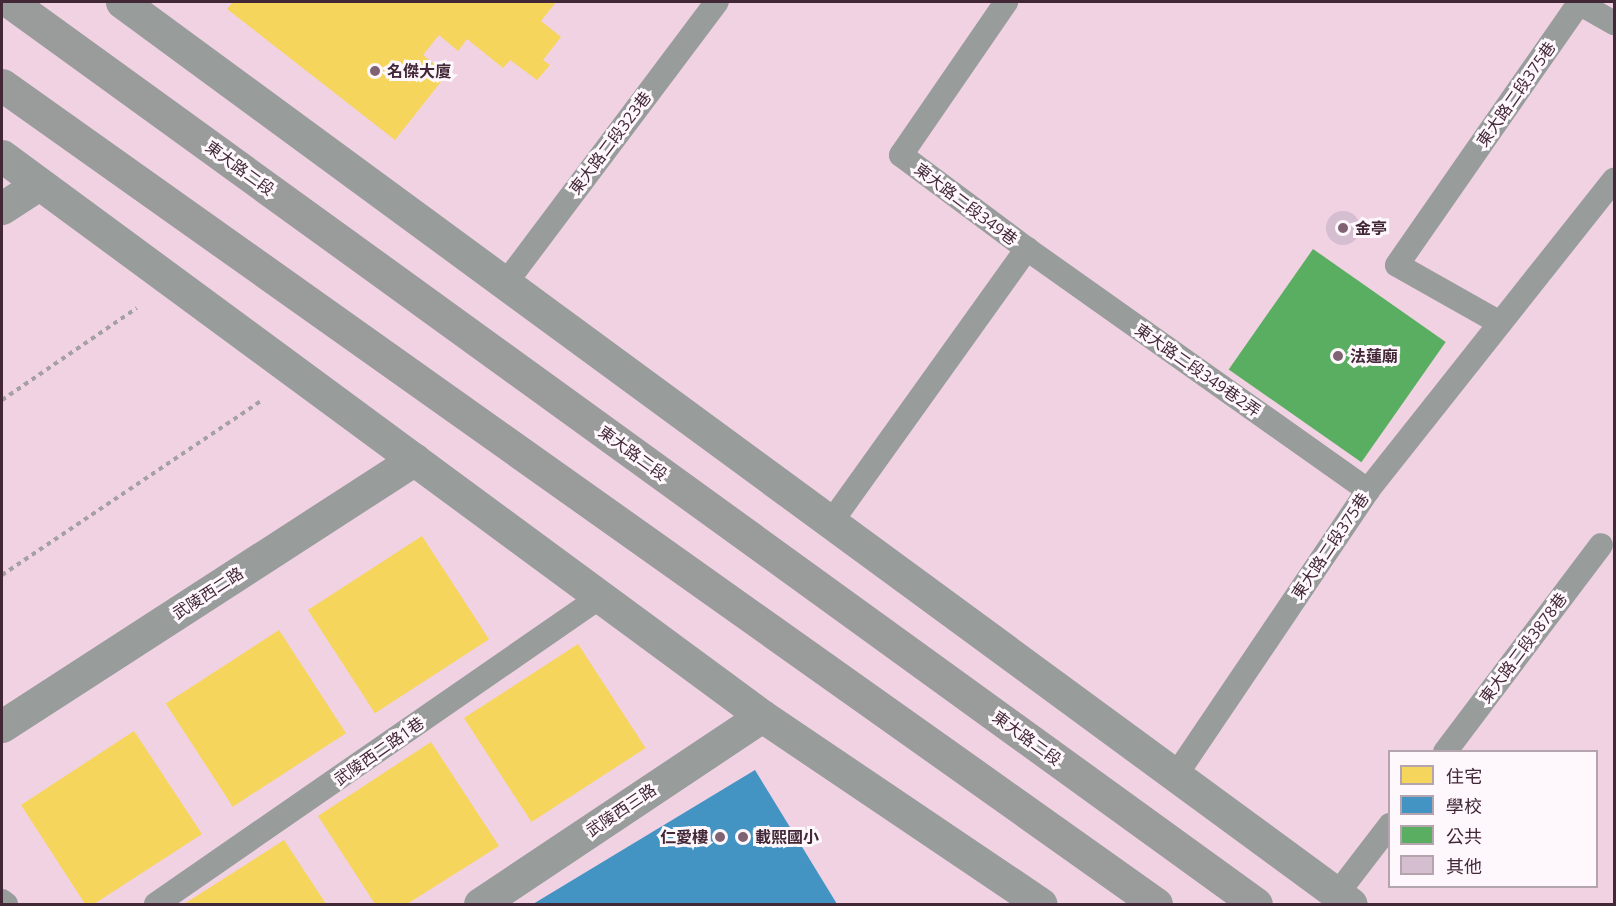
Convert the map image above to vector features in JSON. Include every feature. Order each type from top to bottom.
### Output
[{"type":"main road","name":"東大路二段","points":[[10,2],[1256,904]]},
{"type":"main road","points":[[2,85],[1156,904]]},
{"type":"street","points":[[122,2],[832,522],[1173,778],[1344,899]]},
{"type":"street","points":[[2,156],[762,716],[1041,904]]},
{"type":"street","points":[[2,208],[39,184]]},
{"type":"street","name":"武陵西二路","points":[[2,726],[414,459]]},
{"type":"street","name":"武陵西三路","points":[[480,904],[762,716]]},
{"type":"lane","name":"東大路二段323巷","points":[[504,284],[717,2]]},
{"type":"lane","name":"東大路二段349巷","points":[[832,522],[1027,249],[901,154],[1006,2]]},
{"type":"lane","name":"東大路二段375巷","points":[[1500,323],[1397,265],[1578,2],[1614,23]]},
{"type":"lane","name":"東大路二段375巷","points":[[1173,778],[1368,490],[1614,180]]},
{"type":"lane","name":"東大路二段349巷2弄","points":[[1027,249],[1368,490]]},
{"type":"lane","name":"東大路二段3878巷","points":[[1447,750],[1601,545]]},
{"type":"lane","name":"武陵西二路1巷","points":[[156,904],[600,597]]},
{"type":"lane","points":[[1344,899],[1388,827]]},
{"type":"lane","points":[[2,901],[6,904]]},
{"type":"path","points":[[2,400],[137,308]]},
{"type":"path","points":[[2,575],[261,400]]},
{"type":"building: 住宅","name":"名傑大廈","points":[[233,2],[556,2],[541,21],[561,37],[543,60],[550,65],[537,80],[510,60],[503,68],[467,39],[458,51],[439,35],[423,55],[447,74],[395,140],[227,9]]},
{"type":"building: 住宅","points":[[422,536],[489,639],[375,713],[308,610]]},
{"type":"building: 住宅","points":[[279,630],[346,733],[233,807],[166,704]]},
{"type":"building: 住宅","points":[[578,644],[646,748],[531,822],[464,718]]},
{"type":"building: 住宅","points":[[134,731],[202,834],[94,904],[85,904],[21,805]]},
{"type":"building: 住宅","points":[[431,742],[499,846],[407,904],[375,904],[318,816]]},
{"type":"building: 住宅","points":[[284,840],[326,904],[184,904]]},
{"type":"building: 學校","name":"載熙國小","points":[[755,770],[837,904],[533,904]]},
{"type":"building: 公共","name":"法蓮廟","points":[[1313,249],[1446,342],[1361,462],[1229,369]]},
{"type":"building: 其他","name":"金亭","points":[[1343,211],[1355,216],[1360,228],[1355,240],[1343,245],[1331,240],[1326,228],[1331,216]]},
{"type":"place","name":"名傑大廈","points":[[375,71]]},
{"type":"place","name":"金亭","points":[[1343,228]]},
{"type":"place","name":"法蓮廟","points":[[1338,356]]},
{"type":"place","name":"仁愛樓","points":[[720,837]]},
{"type":"place","name":"載熙國小","points":[[743,837]]}]
